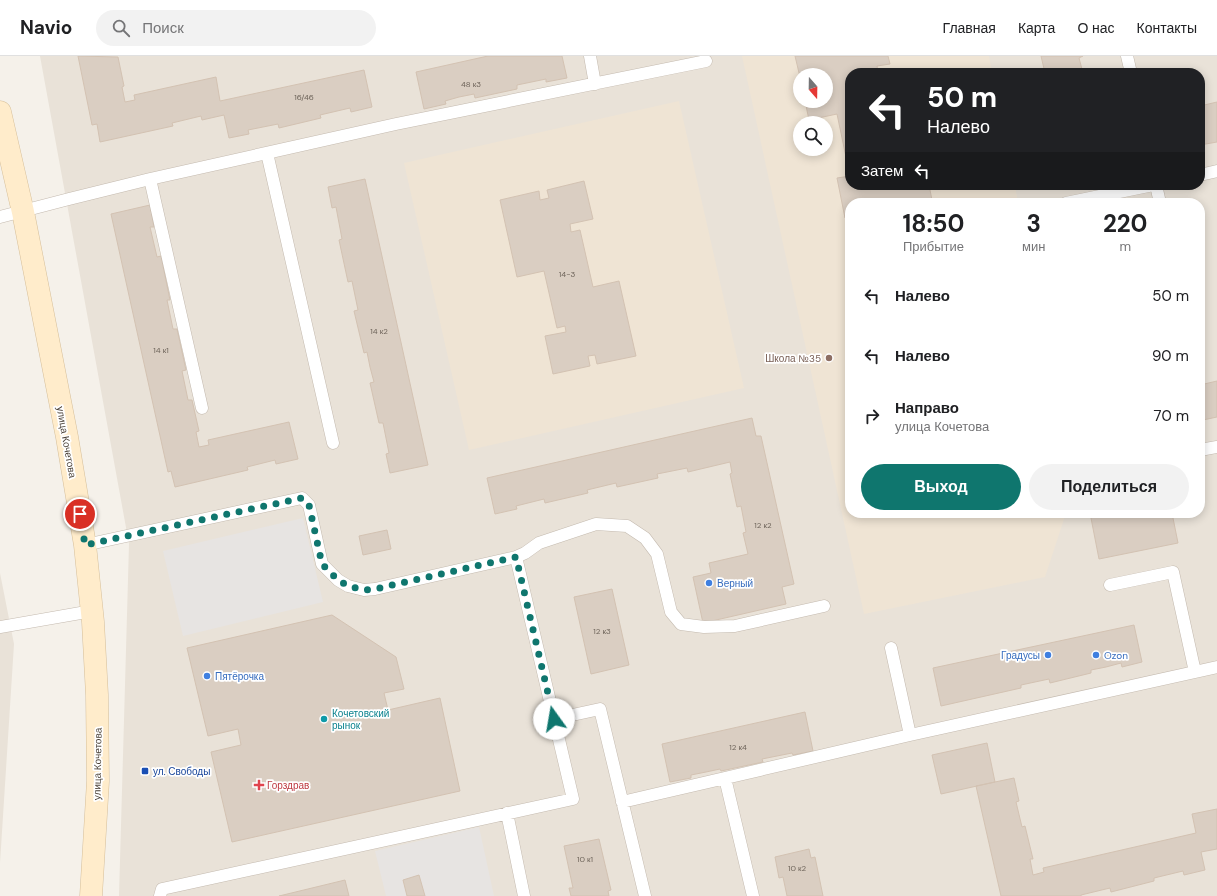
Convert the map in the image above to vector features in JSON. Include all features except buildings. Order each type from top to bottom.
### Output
[{"type":"main road","name":"улица Кочетова","points":[[0,112],[23,212],[67,437],[85,545],[92,611],[98,738],[98,781],[91,896]]},
{"type":"lane","points":[[590,56],[595,84]]},
{"type":"lane","points":[[1128,56],[1130,68]]},
{"type":"lane","points":[[0,217],[150,179],[396,124],[706,61]]},
{"type":"lane","points":[[267,153],[333,443]]},
{"type":"lane","points":[[1205,174],[1217,171]]},
{"type":"lane","points":[[150,179],[202,408]]},
{"type":"lane","points":[[1090,198],[1129,190]]},
{"type":"lane","points":[[1205,449],[1217,447]]},
{"type":"lane","points":[[85,545],[302,498],[309,505],[322,564],[338,580],[348,586],[364,590],[375,589],[516,557],[539,543],[596,524],[627,526],[645,538],[657,554],[671,612],[681,624],[704,627],[735,626],[824,606]]},
{"type":"lane","points":[[160,896],[162,890],[573,799],[516,557]]},
{"type":"lane","points":[[1110,585],[1173,572],[1195,672]]},
{"type":"lane","points":[[0,627],[92,611]]},
{"type":"lane","points":[[891,648],[910,735]]},
{"type":"lane","points":[[622,802],[910,735],[1217,667]]},
{"type":"lane","points":[[554,719],[600,709],[645,896]]},
{"type":"lane","points":[[725,778],[753,896]]},
{"type":"lane","points":[[507,813],[524,896]]},
{"type":"shaded area","points":[[40,56],[1217,56],[1217,896],[119,896],[129,544]]},
{"type":"shaded area","name":"Школа №35","points":[[742,56],[989,56],[991,68],[845,68],[845,190],[1016,190],[1017,198],[845,198],[845,518],[1064,518],[1045,577],[864,614]]},
{"type":"shaded area","points":[[679,101],[744,388],[469,450],[404,163]]},
{"type":"shaded area","points":[[303,518],[323,602],[183,636],[163,551]]},
{"type":"shaded area","points":[[0,573],[14,644],[0,863]]},
{"type":"shaded area","points":[[479,827],[494,896],[386,896],[375,851]]},
{"type":"place","name":"Школа №35","points":[[829,358]]},
{"type":"place","name":"Верный","points":[[709,583]]},
{"type":"place","name":"Градусы","points":[[1048,655]]},
{"type":"place","name":"Ozon","points":[[1096,655]]},
{"type":"place","name":"Пятёрочка","points":[[207,676]]},
{"type":"place","name":"Кочетовский рынок","points":[[324,719]]},
{"type":"place","name":"ул. Свободы","points":[[145,771]]},
{"type":"place","name":"Горздрав","points":[[259,785]]},
{"type":"route","points":[[80,514],[85,545],[302,498],[309,505],[322,564],[338,580],[348,586],[364,590],[375,589],[516,557],[554,719]]}]
